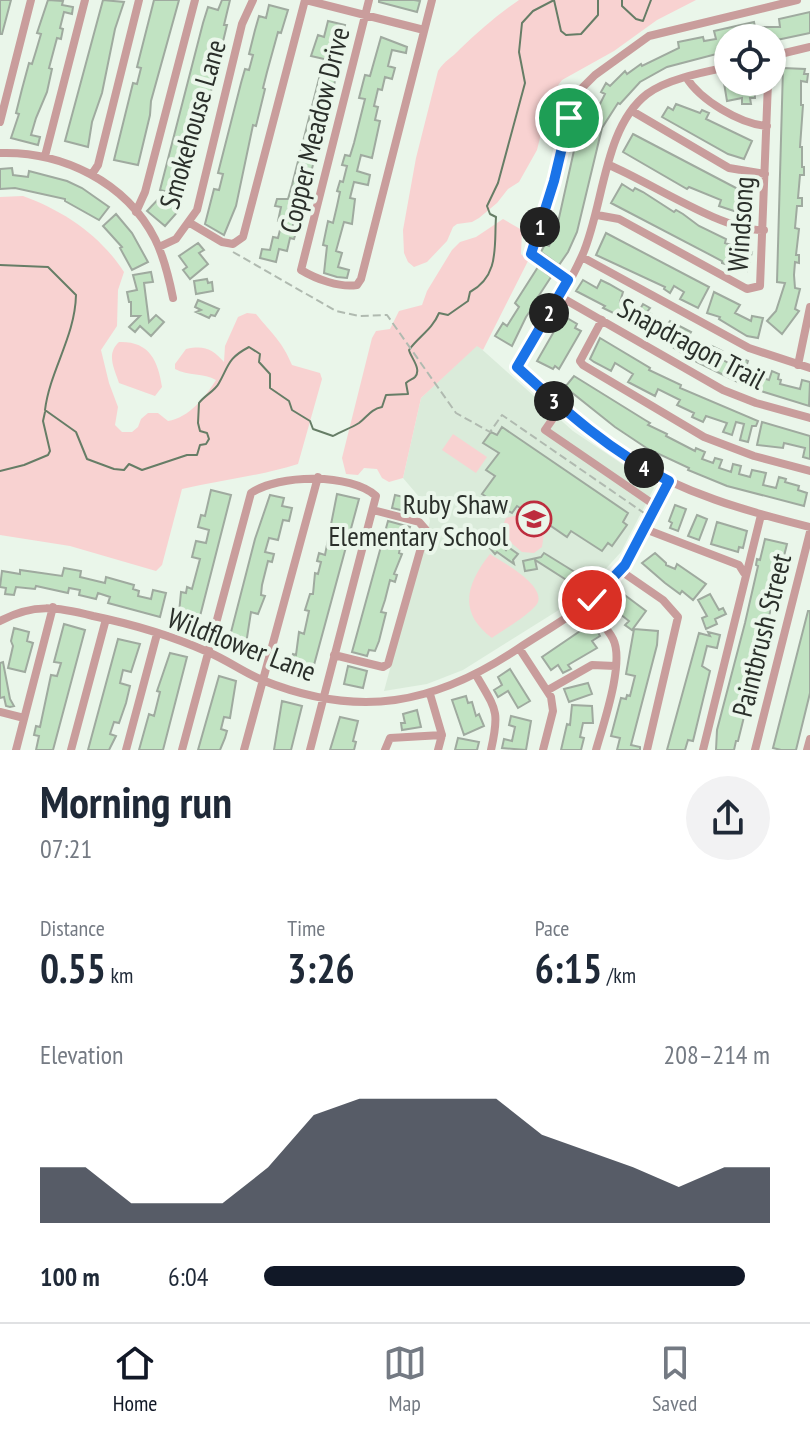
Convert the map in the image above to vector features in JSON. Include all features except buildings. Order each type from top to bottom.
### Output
[{"type":"street","points":[[0,122],[31,0]]},
{"type":"street","points":[[45,156],[85,0]]},
{"type":"street","points":[[92,174],[98,165],[139,0]]},
{"type":"street","points":[[136,212],[145,192],[195,0]]},
{"type":"street","name":"Smokehouse Lane","points":[[159,247],[176,239],[197,210],[242,24],[253,0]]},
{"type":"street","points":[[190,223],[222,242],[233,244],[243,237],[308,0],[424,30],[432,0]]},
{"type":"street","name":"Copper Meadow Drive","points":[[369,0],[301,270],[311,276],[348,287],[357,285],[361,279],[424,30]]},
{"type":"street","points":[[568,280],[531,254],[554,181],[569,118],[581,89],[625,51],[649,36],[797,0]]},
{"type":"street","points":[[786,53],[810,47]]},
{"type":"street","points":[[714,70],[686,77],[648,93],[632,111],[616,138],[597,215],[582,257],[517,367],[618,452],[669,481],[714,500],[810,530]]},
{"type":"street","points":[[686,77],[706,100],[756,125],[767,126]]},
{"type":"street","name":"Windsong","points":[[597,215],[619,219],[749,289],[760,286],[768,96]]},
{"type":"street","points":[[632,111],[729,168],[765,174]]},
{"type":"street","points":[[0,153],[45,156],[92,174],[120,194],[159,247],[173,298]]},
{"type":"street","points":[[609,165],[737,228],[764,230]]},
{"type":"street","points":[[582,257],[749,348],[810,368]]},
{"type":"street","name":"Snapdragon Trail","points":[[559,296],[723,390],[810,418]]},
{"type":"street","points":[[798,365],[810,307]]},
{"type":"street","points":[[602,320],[582,353],[580,361],[583,365],[704,437],[754,456],[810,471]]},
{"type":"street","points":[[561,407],[545,430],[656,506]]},
{"type":"street","points":[[244,750],[318,477]]},
{"type":"street","points":[[182,750],[251,493],[264,485],[318,477],[362,488],[376,496],[310,750]]},
{"type":"street","name":"Wildflower Lane","points":[[0,621],[18,612],[53,607],[157,634],[209,652],[263,680],[322,698],[373,702],[430,694],[476,675],[586,604],[621,571],[669,481]]},
{"type":"street","points":[[334,655],[383,667],[388,664],[426,530],[419,522],[373,510]]},
{"type":"street","points":[[703,750],[761,515]]},
{"type":"street","points":[[645,529],[739,565],[745,574]]},
{"type":"street","name":"Paintbrush Street","points":[[755,750],[810,530]]},
{"type":"street","points":[[621,571],[663,600],[678,617],[647,750]]},
{"type":"street","points":[[586,604],[613,638],[617,651],[596,750]]},
{"type":"street","points":[[16,750],[53,607]]},
{"type":"street","points":[[71,750],[106,619]]},
{"type":"street","points":[[126,750],[157,634]]},
{"type":"street","points":[[519,648],[548,690],[553,711],[543,750]]},
{"type":"street","points":[[548,690],[592,665],[615,666]]},
{"type":"street","points":[[476,675],[494,706],[497,718],[491,750]]},
{"type":"street","points":[[430,694],[442,735],[438,750]]},
{"type":"street","points":[[0,712],[24,718]]},
{"type":"street","points":[[385,750],[390,738],[442,735]]},
{"type":"street","points":[[807,750],[810,739]]},
{"type":"path","points":[[232,251],[336,311],[359,316],[385,314],[463,419],[479,424],[490,432],[502,415],[644,513]]},
{"type":"shaded area","points":[[519,0],[696,0],[657,20],[614,51],[562,80],[553,92],[537,150],[519,182],[479,218],[453,227],[447,241],[427,262],[414,267],[404,253],[403,230],[416,158],[438,71],[481,30]]},
{"type":"shaded area","points":[[23,196],[53,209],[80,226],[104,247],[124,272],[118,290],[117,326],[101,350],[118,407],[115,425],[122,432],[132,432],[148,413],[158,413],[168,421],[183,416],[196,405],[216,380],[180,371],[175,369],[175,364],[186,349],[198,348],[212,351],[224,362],[225,346],[238,317],[247,313],[256,314],[292,365],[320,373],[322,379],[298,464],[182,489],[162,565],[156,571],[70,546],[0,535],[0,197]]},
{"type":"shaded area","points":[[503,219],[522,230],[521,254],[528,261],[483,350],[477,346],[421,398],[403,478],[389,482],[382,478],[377,469],[364,468],[358,475],[346,474],[342,458],[376,331],[390,329],[399,311],[422,305],[427,291],[460,242],[476,237]]},
{"type":"shaded area","points":[[119,342],[138,345],[155,361],[162,387],[155,396],[119,383],[112,356]]},
{"type":"shaded area","name":"Ruby Shaw Elementary School","points":[[477,345],[573,431],[654,488],[621,552],[583,594],[463,670],[427,684],[384,691],[430,521],[426,505],[403,478],[421,398]]},
{"type":"shaded area","points":[[453,434],[487,457],[476,473],[442,450]]},
{"type":"shaded area","points":[[518,515],[544,533],[542,547],[534,553],[522,552],[504,537],[506,518]]},
{"type":"shaded area","points":[[490,554],[521,574],[538,595],[538,602],[531,611],[492,638],[474,618],[469,597],[471,586]]},
{"type":"waterway","points":[[0,265],[48,267],[76,295],[71,325],[45,410],[76,432],[87,459],[114,469],[124,470],[129,464],[142,470],[187,455],[197,455],[200,445],[206,444],[209,439],[207,433],[200,431],[199,403],[217,386],[233,358],[249,347],[260,354],[259,362],[270,374],[270,388],[289,401],[292,410],[310,421],[313,429],[333,436],[382,407],[386,395],[408,394],[406,383],[417,374],[409,350],[439,313],[448,315],[468,301],[470,292],[480,285],[491,269],[496,217],[490,214],[487,206],[498,183],[525,83],[519,52],[522,23],[533,11],[554,0],[561,31],[566,35],[581,34],[598,15],[598,0]]},
{"type":"waterway","points":[[622,0],[622,6],[636,19],[643,21],[651,0]]},
{"type":"waterway","points":[[0,471],[48,455],[50,451],[43,421],[45,412]]},
{"type":"place","name":"Ruby Shaw Elementary School","points":[[534,519]]},
{"type":"route","points":[[569,118],[554,181],[531,247],[531,254],[568,280],[517,367],[589,431],[625,457],[669,481],[625,565],[592,600]]}]
